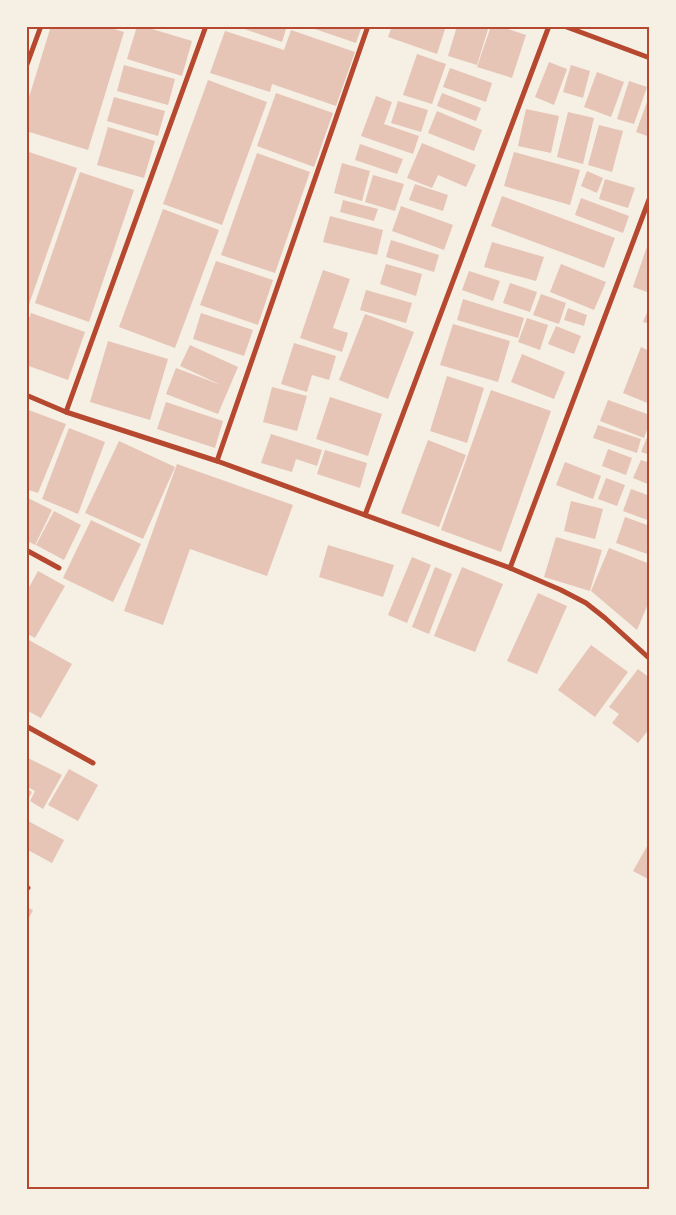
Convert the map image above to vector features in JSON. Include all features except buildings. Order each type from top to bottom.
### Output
[{"type":"street","points":[[26,67],[41,26]]},
{"type":"street","points":[[66,412],[206,26]]},
{"type":"street","points":[[217,461],[368,26]]},
{"type":"street","points":[[365,515],[549,26]]},
{"type":"street","points":[[564,26],[650,58]]},
{"type":"street","points":[[510,568],[650,197]]},
{"type":"street","points":[[26,395],[66,412],[217,461],[510,568],[586,603],[649,658]]},
{"type":"street","points":[[26,550],[59,568]]},
{"type":"street","points":[[649,658],[650,651]]},
{"type":"street","points":[[26,726],[93,763]]}]
